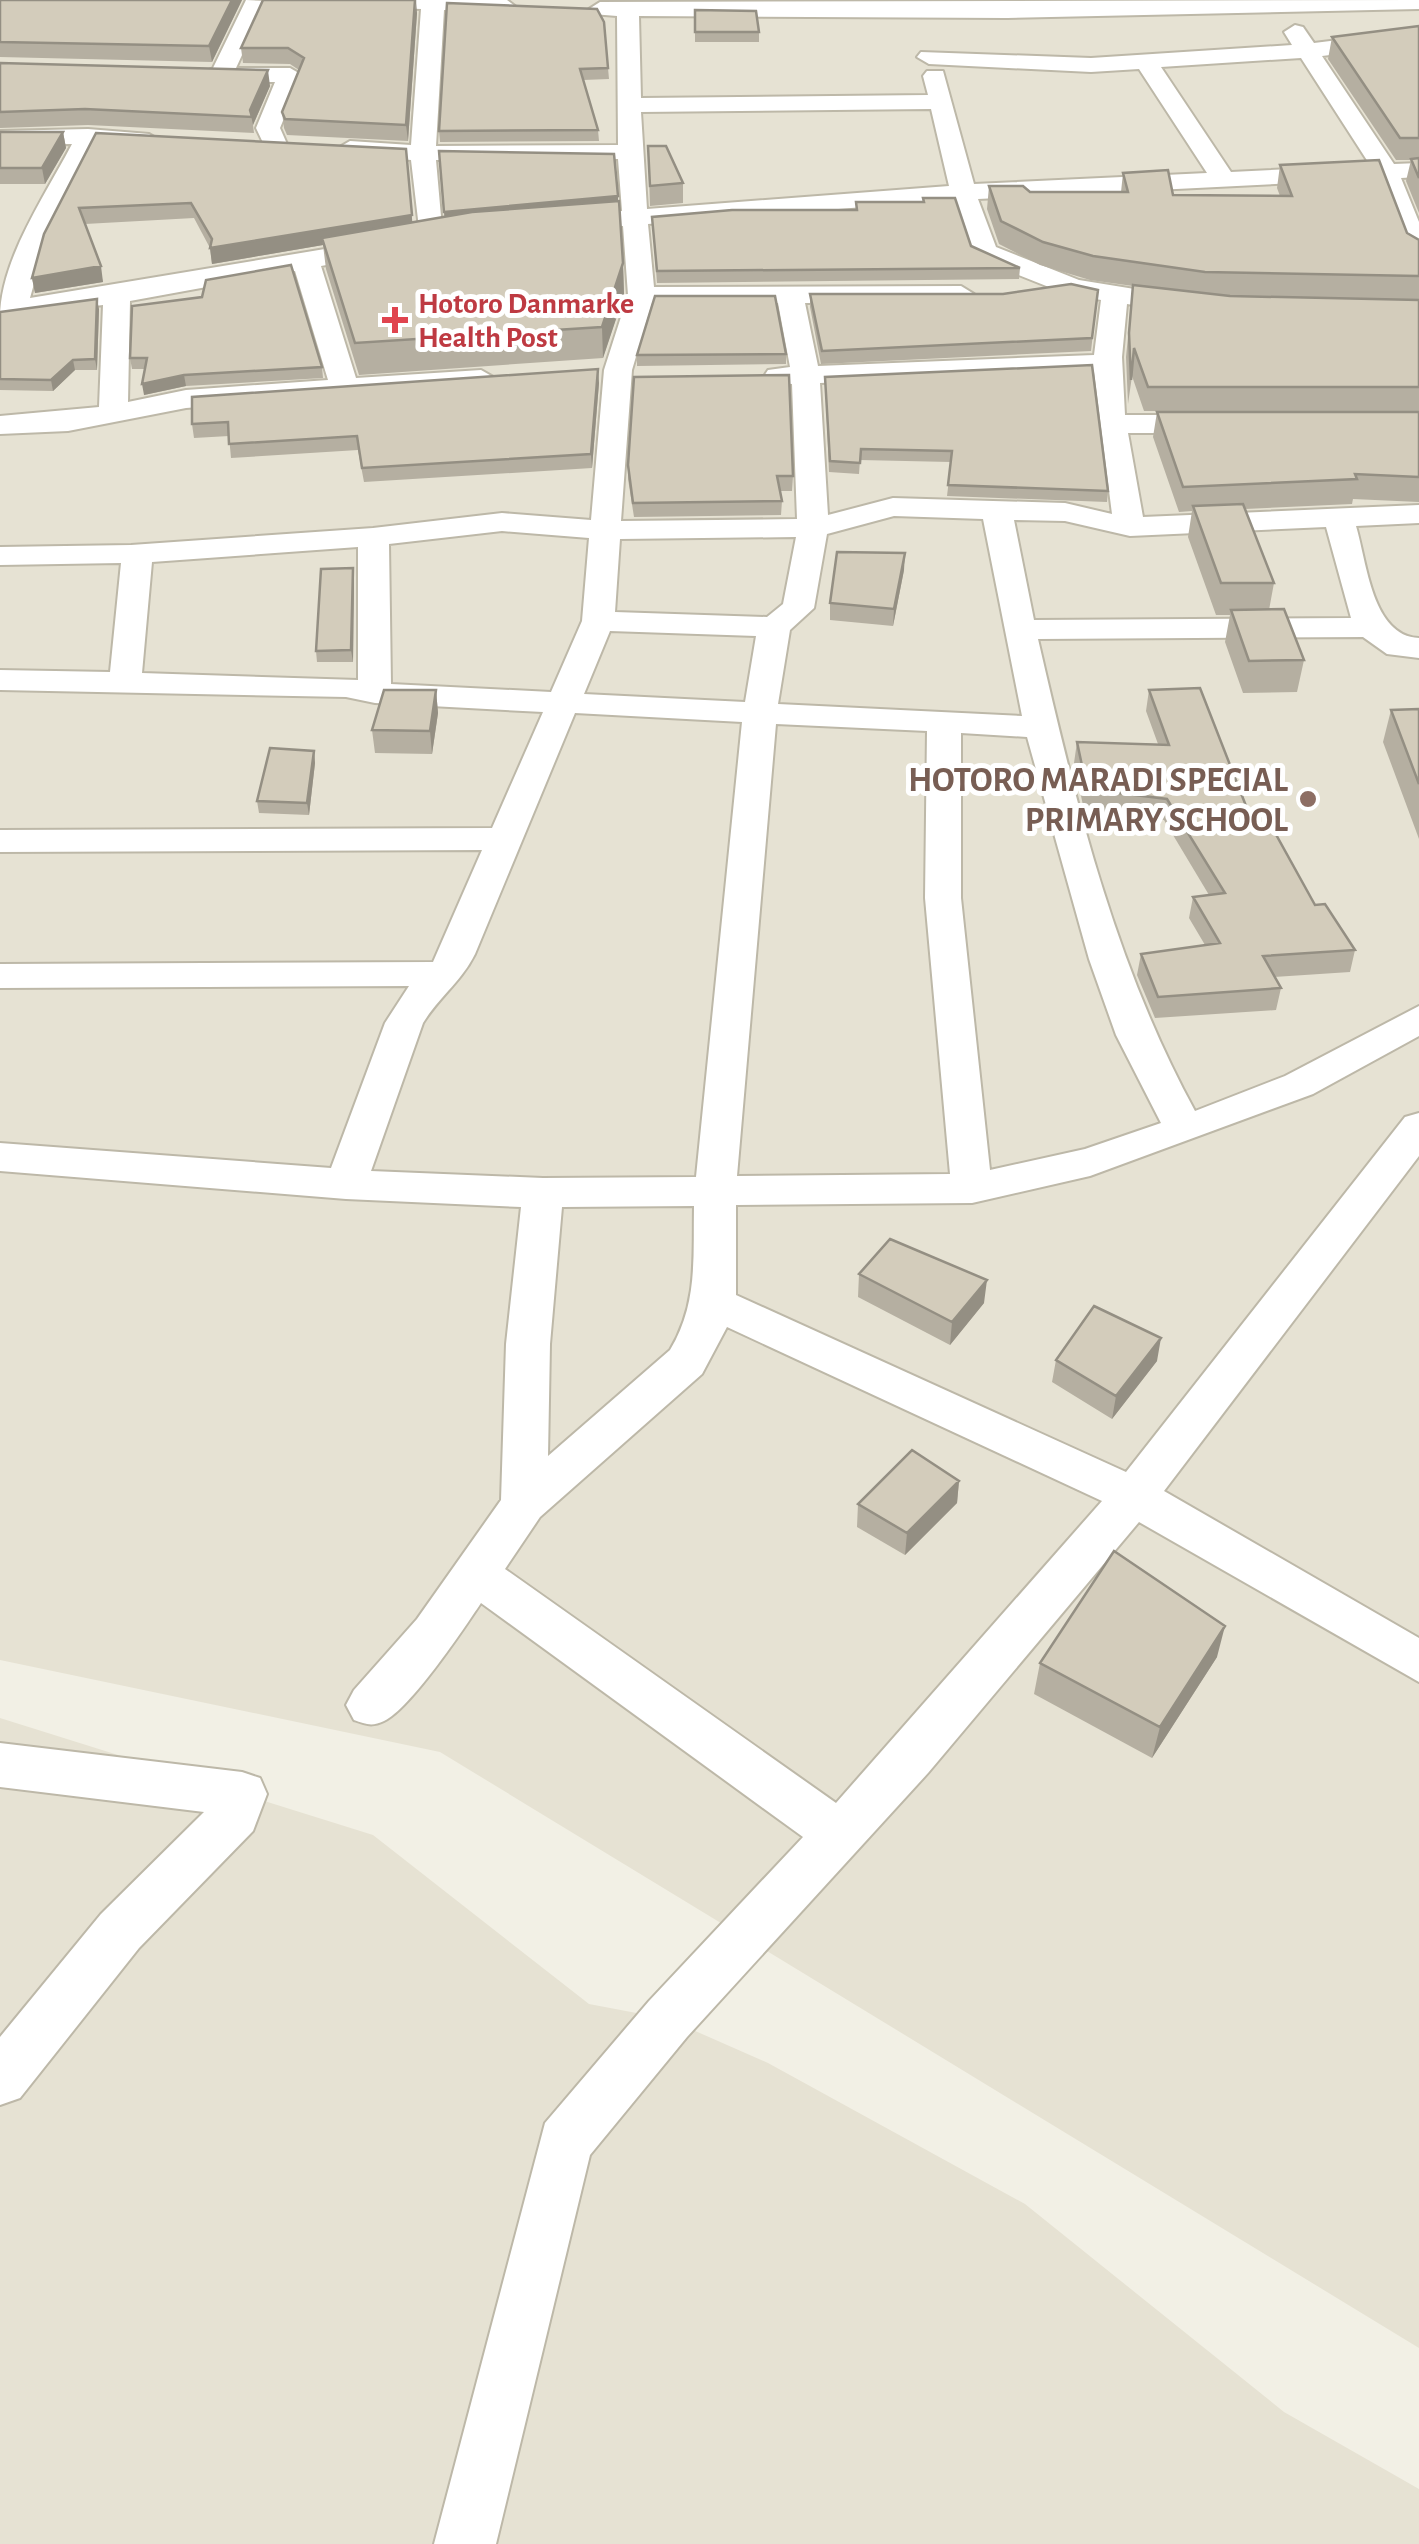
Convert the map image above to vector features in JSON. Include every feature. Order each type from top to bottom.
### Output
[{"type":"street","points":[[222,75],[259,0],[240,0]]},
{"type":"street","points":[[371,0],[532,7]]},
{"type":"street","points":[[1280,2],[1304,52],[1386,171],[1419,256]]},
{"type":"street","points":[[570,8],[1419,2]]},
{"type":"street","points":[[430,239],[423,153],[433,3]]},
{"type":"street","points":[[346,1184],[404,1023],[419,998],[446,974],[598,621],[611,373],[641,295],[630,152],[628,5]]},
{"type":"street","points":[[915,5],[963,192],[985,252],[1073,287],[1212,308]]},
{"type":"street","points":[[929,56],[1044,64],[1147,63],[1304,52],[1419,36]]},
{"type":"street","points":[[1147,63],[1222,177]]},
{"type":"street","points":[[190,75],[290,75],[268,128],[284,144],[248,142]]},
{"type":"street","points":[[629,105],[942,102]]},
{"type":"street","points":[[0,138],[88,136],[180,141]]},
{"type":"street","points":[[88,136],[31,248],[7,310],[118,295],[459,234]]},
{"type":"street","points":[[330,147],[423,153],[630,152]]},
{"type":"street","points":[[528,226],[963,192],[1419,170]]},
{"type":"street","points":[[0,247],[31,248]]},
{"type":"street","points":[[306,262],[344,386]]},
{"type":"street","points":[[1015,294],[1073,287]]},
{"type":"street","points":[[598,621],[774,626],[798,608],[813,528],[806,376],[790,294]]},
{"type":"street","points":[[112,413],[118,295]]},
{"type":"street","points":[[641,295],[985,295]]},
{"type":"street","points":[[1115,296],[1105,363],[1130,527]]},
{"type":"street","points":[[747,376],[1105,363]]},
{"type":"street","points":[[611,373],[653,378]]},
{"type":"street","points":[[0,426],[68,422],[186,398],[500,377]]},
{"type":"street","points":[[1112,424],[1246,424]]},
{"type":"street","points":[[0,556],[137,554],[502,522],[603,530],[813,528],[893,507],[1065,512],[1130,527],[1339,521],[1419,514]]},
{"type":"street","points":[[997,510],[1040,726],[1131,1023],[1185,1130]]},
{"type":"street","points":[[1339,521],[1370,627]]},
{"type":"street","points":[[372,536],[374,693]]},
{"type":"street","points":[[125,683],[137,554]]},
{"type":"street","points":[[371,1705],[434,1633],[524,1504],[686,1362],[714,1302],[715,1192],[760,714],[774,626]]},
{"type":"street","points":[[1019,630],[1370,627],[1398,647],[1419,648]]},
{"type":"street","points":[[0,680],[346,687],[374,693],[1040,726]]},
{"type":"street","points":[[944,722],[948,758],[942,896],[955,1062],[972,1188]]},
{"type":"street","points":[[0,841],[504,839]]},
{"type":"street","points":[[0,976],[446,974]]},
{"type":"street","points":[[0,1157],[346,1184],[543,1193],[972,1188],[1090,1162],[1185,1130],[1299,1085],[1419,1019]]},
{"type":"street","points":[[465,2544],[565,2142],[668,2020],[910,1758],[1134,1496],[1419,1127]]},
{"type":"street","points":[[524,1504],[528,1344],[543,1193]]},
{"type":"street","points":[[714,1302],[1134,1496],[1419,1662]]},
{"type":"street","points":[[474,1572],[840,1834]]},
{"type":"street","points":[[0,1765],[242,1794],[235,1815],[120,1931],[0,2079]]},
{"type":"shaded area","points":[[0,0],[1419,0],[1419,2348],[440,1752],[0,1660]]},
{"type":"shaded area","points":[[0,1718],[373,1835],[589,2004],[668,2019],[768,2063],[1025,2204],[1284,2412],[1419,2489],[1419,2544],[0,2544]]},
{"type":"building","points":[[0,0],[232,0],[209,46],[0,42]]},
{"type":"building","points":[[263,0],[415,0],[406,125],[285,119],[282,112],[304,58],[288,48],[241,48]]},
{"type":"building","points":[[447,3],[597,9],[604,22],[608,68],[580,69],[598,130],[439,131]]},
{"type":"building","points":[[695,10],[756,11],[759,32],[695,32]]},
{"type":"building","points":[[1419,26],[1419,138],[1400,138],[1332,37]]},
{"type":"building","points":[[0,63],[268,70],[250,110],[252,117],[85,109],[0,112]]},
{"type":"building","points":[[0,132],[63,132],[42,168],[0,168]]},
{"type":"building","points":[[96,133],[406,149],[412,215],[210,248],[212,239],[191,203],[79,208],[101,266],[32,278],[44,234]]},
{"type":"building","points":[[648,146],[666,146],[683,183],[650,186]]},
{"type":"building","points":[[439,151],[614,154],[618,196],[444,212]]},
{"type":"building","points":[[1419,158],[1419,178],[1411,159]]},
{"type":"building","points":[[1379,160],[1407,233],[1419,240],[1419,276],[1205,272],[1093,256],[1043,242],[1001,221],[989,186],[1023,186],[1030,192],[1128,192],[1123,173],[1168,170],[1173,195],[1292,196],[1280,165]]},
{"type":"building","points":[[923,198],[955,198],[971,246],[1020,268],[657,271],[652,217],[732,210],[857,210],[856,202],[924,202]]},
{"type":"building","points":[[619,201],[623,263],[602,327],[355,343],[322,238],[472,212]]},
{"type":"building","points":[[291,265],[322,367],[184,375],[142,384],[147,358],[130,358],[132,306],[202,297],[206,280]]},
{"type":"building","points":[[1071,284],[1098,290],[1092,338],[822,351],[810,294],[1003,294]]},
{"type":"building","points":[[1133,285],[1230,296],[1419,300],[1419,387],[1148,387],[1134,348],[1131,380]]},
{"type":"building","points":[[655,296],[775,296],[786,354],[637,355]]},
{"type":"building","points":[[97,299],[95,359],[73,360],[51,380],[0,379],[0,312]]},
{"type":"building","points":[[1092,365],[1108,491],[948,485],[952,451],[861,449],[860,463],[830,461],[825,377]]},
{"type":"building","points":[[598,369],[591,454],[362,468],[357,436],[229,444],[228,422],[192,424],[192,397]]},
{"type":"building","points":[[789,375],[793,476],[777,476],[782,501],[633,503],[628,465],[634,377]]},
{"type":"building","points":[[1157,412],[1419,412],[1419,477],[1355,474],[1357,479],[1183,487]]},
{"type":"building","points":[[1243,504],[1274,583],[1221,583],[1193,506]]},
{"type":"building","points":[[837,552],[905,553],[894,609],[830,603]]},
{"type":"building","points":[[353,568],[351,650],[316,651],[321,569]]},
{"type":"building","points":[[1284,609],[1304,660],[1249,661],[1231,610]]},
{"type":"building","points":[[1200,688],[1255,829],[1274,831],[1315,905],[1325,904],[1355,950],[1263,956],[1281,988],[1158,997],[1141,954],[1220,943],[1193,897],[1225,893],[1167,799],[1087,789],[1077,742],[1169,745],[1149,690]]},
{"type":"building","points":[[384,690],[436,690],[430,731],[372,730]]},
{"type":"building","points":[[1419,709],[1419,784],[1391,710]]},
{"type":"building","points":[[270,748],[314,751],[307,803],[257,801]]},
{"type":"building","points":[[890,1239],[987,1280],[952,1322],[859,1274]]},
{"type":"building","points":[[1094,1306],[1161,1338],[1116,1396],[1056,1360]]},
{"type":"building","points":[[912,1450],[959,1481],[907,1533],[858,1504]]},
{"type":"building","points":[[1114,1551],[1225,1626],[1160,1727],[1040,1663]]},
{"type":"place","name":"Hotoro Danmarke Health Post","points":[[395,320]]},
{"type":"place","name":"HOTORO MARADI SPECIAL PRIMARY SCHOOL","points":[[1308,799]]}]
